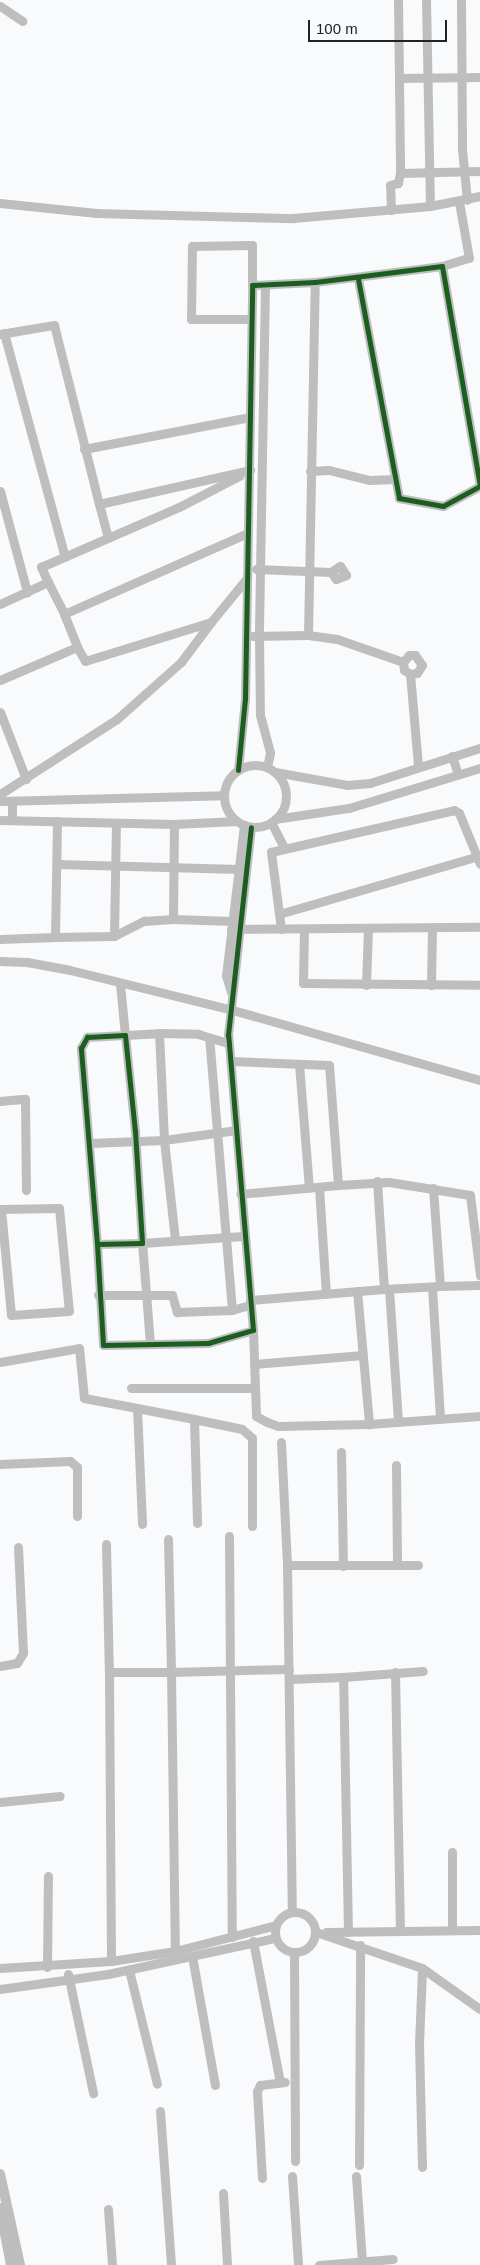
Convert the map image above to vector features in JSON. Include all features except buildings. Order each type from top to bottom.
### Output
[{"type":"street","points":[[390,210],[390,185],[398,183],[400,173],[398,0]]},
{"type":"street","points":[[426,0],[430,206]]},
{"type":"street","points":[[252,285],[358,278],[442,266],[469,258],[463,201],[461,0]]},
{"type":"street","points":[[0,6],[22,21]]},
{"type":"street","points":[[398,78],[480,77]]},
{"type":"street","points":[[400,173],[480,171]]},
{"type":"street","points":[[0,203],[96,213],[226,219],[293,218],[390,210],[463,201],[480,196]]},
{"type":"street","points":[[244,824],[230,814],[224,796],[226,786],[238,770],[243,734],[250,470],[252,245],[192,246],[191,319],[251,319]]},
{"type":"street","points":[[358,278],[398,498],[443,506],[480,486],[442,266]]},
{"type":"street","points":[[308,635],[315,282]]},
{"type":"street","points":[[265,285],[259,636],[260,715],[270,753],[267,767]]},
{"type":"street","points":[[65,557],[2,333],[54,325],[108,538]]},
{"type":"street","points":[[84,449],[250,417]]},
{"type":"street","points":[[99,504],[250,470]]},
{"type":"street","points":[[211,622],[85,661],[76,647],[64,614],[41,567],[108,538],[250,470]]},
{"type":"street","points":[[310,471],[340,473],[356,477],[395,479]]},
{"type":"street","points":[[0,491],[27,592]]},
{"type":"street","points":[[64,614],[248,533]]},
{"type":"street","points":[[0,794],[117,719],[181,662],[248,573],[259,570],[331,572]]},
{"type":"street","points":[[0,604],[48,582]]},
{"type":"street","points":[[246,636],[308,635],[337,639],[403,662]]},
{"type":"street","points":[[0,680],[76,647]]},
{"type":"street","points":[[403,662],[412,654],[421,658],[422,668],[410,674]]},
{"type":"street","points":[[403,662],[404,670],[410,674]]},
{"type":"street","points":[[410,674],[418,765]]},
{"type":"street","points":[[0,712],[26,779]]},
{"type":"street","points":[[238,770],[247,766],[267,767],[275,772],[348,785],[370,783],[418,765],[480,748]]},
{"type":"street","points":[[452,756],[458,774]]},
{"type":"street","points":[[0,820],[174,824],[244,824],[273,821],[349,808],[480,768]]},
{"type":"street","points":[[273,821],[284,806],[286,790],[275,772]]},
{"type":"street","points":[[0,801],[224,796]]},
{"type":"street","points":[[12,801],[12,820]]},
{"type":"street","points":[[279,914],[479,860],[458,813],[454,810],[271,852],[279,914],[281,929]]},
{"type":"street","points":[[55,937],[57,821]]},
{"type":"street","points":[[273,821],[284,848]]},
{"type":"street","points":[[114,936],[116,823]]},
{"type":"street","points":[[173,919],[174,824]]},
{"type":"street","points":[[231,992],[226,976],[244,824]]},
{"type":"street","points":[[244,824],[241,930],[236,977],[231,992],[229,1009],[228,1043],[253,1330],[256,1416],[278,1426],[369,1424],[480,1416]]},
{"type":"street","points":[[56,864],[239,869]]},
{"type":"street","points":[[0,939],[114,936],[144,921],[173,919],[231,925],[241,930],[480,927]]},
{"type":"street","points":[[431,985],[432,927]]},
{"type":"street","points":[[366,985],[368,929]]},
{"type":"street","points":[[304,930],[303,983],[480,985]]},
{"type":"street","points":[[0,961],[27,962],[229,1009],[480,1080]]},
{"type":"street","points":[[120,984],[136,1140],[145,1296],[150,1344]]},
{"type":"street","points":[[228,1043],[209,1038],[160,1033],[87,1037],[82,1042],[97,1244],[98,1295],[103,1345],[208,1342],[253,1330]]},
{"type":"street","points":[[160,1033],[164,1140],[175,1240]]},
{"type":"street","points":[[209,1038],[219,1132],[225,1236],[232,1310]]},
{"type":"street","points":[[231,1061],[329,1065],[338,1185]]},
{"type":"street","points":[[299,1064],[309,1188]]},
{"type":"street","points":[[0,1101],[25,1099],[26,1190]]},
{"type":"street","points":[[90,1143],[164,1140],[236,1130]]},
{"type":"street","points":[[240,1194],[377,1181],[434,1188],[470,1195],[480,1275]]},
{"type":"street","points":[[377,1181],[398,1422]]},
{"type":"street","points":[[319,1187],[326,1294]]},
{"type":"street","points":[[434,1188],[440,1419]]},
{"type":"street","points":[[59,1208],[69,1311],[11,1315],[2,1265],[1,1209],[59,1208]]},
{"type":"street","points":[[97,1244],[244,1236]]},
{"type":"street","points":[[98,1295],[172,1295],[177,1312],[184,1313],[232,1310],[250,1303],[326,1294],[480,1284]]},
{"type":"street","points":[[357,1291],[369,1424]]},
{"type":"street","points":[[0,1362],[79,1348],[84,1398],[242,1429],[252,1438],[252,1526]]},
{"type":"street","points":[[254,1364],[363,1355]]},
{"type":"street","points":[[131,1388],[255,1388]]},
{"type":"street","points":[[137,1408],[142,1524]]},
{"type":"street","points":[[194,1419],[197,1523]]},
{"type":"street","points":[[281,1442],[287,1566],[292,1912]]},
{"type":"street","points":[[341,1452],[343,1566]]},
{"type":"street","points":[[0,1464],[70,1461],[76,1467],[77,1516]]},
{"type":"street","points":[[396,1465],[397,1564]]},
{"type":"street","points":[[229,1536],[232,1937]]},
{"type":"street","points":[[168,1539],[172,1672],[175,1950]]},
{"type":"street","points":[[106,1544],[111,1961]]},
{"type":"street","points":[[0,1666],[17,1663],[23,1653],[18,1547]]},
{"type":"street","points":[[287,1566],[418,1565]]},
{"type":"street","points":[[109,1672],[289,1669]]},
{"type":"street","points":[[289,1679],[423,1671]]},
{"type":"street","points":[[395,1672],[400,1931]]},
{"type":"street","points":[[343,1677],[348,1932]]},
{"type":"street","points":[[0,1802],[60,1796]]},
{"type":"street","points":[[452,1852],[452,1930]]},
{"type":"street","points":[[47,1967],[48,1876]]},
{"type":"street","points":[[0,1968],[67,1966],[111,1961],[175,1950],[276,1925],[292,1912]]},
{"type":"street","points":[[292,1912],[308,1916],[316,1932],[314,1941],[294,1954]]},
{"type":"street","points":[[276,1925],[275,1938],[283,1949],[294,1954]]},
{"type":"street","points":[[316,1932],[480,1930]]},
{"type":"street","points":[[316,1932],[422,1968],[480,2009]]},
{"type":"street","points":[[0,1989],[129,1970],[253,1941],[275,1938]]},
{"type":"street","points":[[253,1941],[280,2082]]},
{"type":"street","points":[[359,2165],[360,1946]]},
{"type":"street","points":[[294,1954],[295,2161]]},
{"type":"street","points":[[192,1956],[215,2085]]},
{"type":"street","points":[[67,1966],[93,2093]]},
{"type":"street","points":[[422,1968],[419,2044],[422,2167]]},
{"type":"street","points":[[129,1970],[157,2084]]},
{"type":"street","points":[[262,2178],[256,2091],[260,2085],[294,2082]]},
{"type":"street","points":[[160,2112],[171,2265]]},
{"type":"street","points":[[0,2174],[20,2265]]},
{"type":"street","points":[[292,2176],[298,2265]]},
{"type":"street","points":[[356,2176],[362,2262]]},
{"type":"street","points":[[223,2193],[227,2265]]},
{"type":"street","points":[[0,2208],[11,2265]]},
{"type":"street","points":[[108,2209],[112,2265]]},
{"type":"street","points":[[319,2265],[393,2259]]},
{"type":"cycle path","points":[[238,770],[245,699],[252,285],[315,282],[442,266],[480,486],[443,506],[399,498],[358,278]]},
{"type":"cycle path","points":[[97,1244],[81,1048],[87,1037],[125,1035],[135,1131],[142,1243],[97,1244],[103,1345],[208,1343],[253,1330],[228,1035],[251,827]]}]
